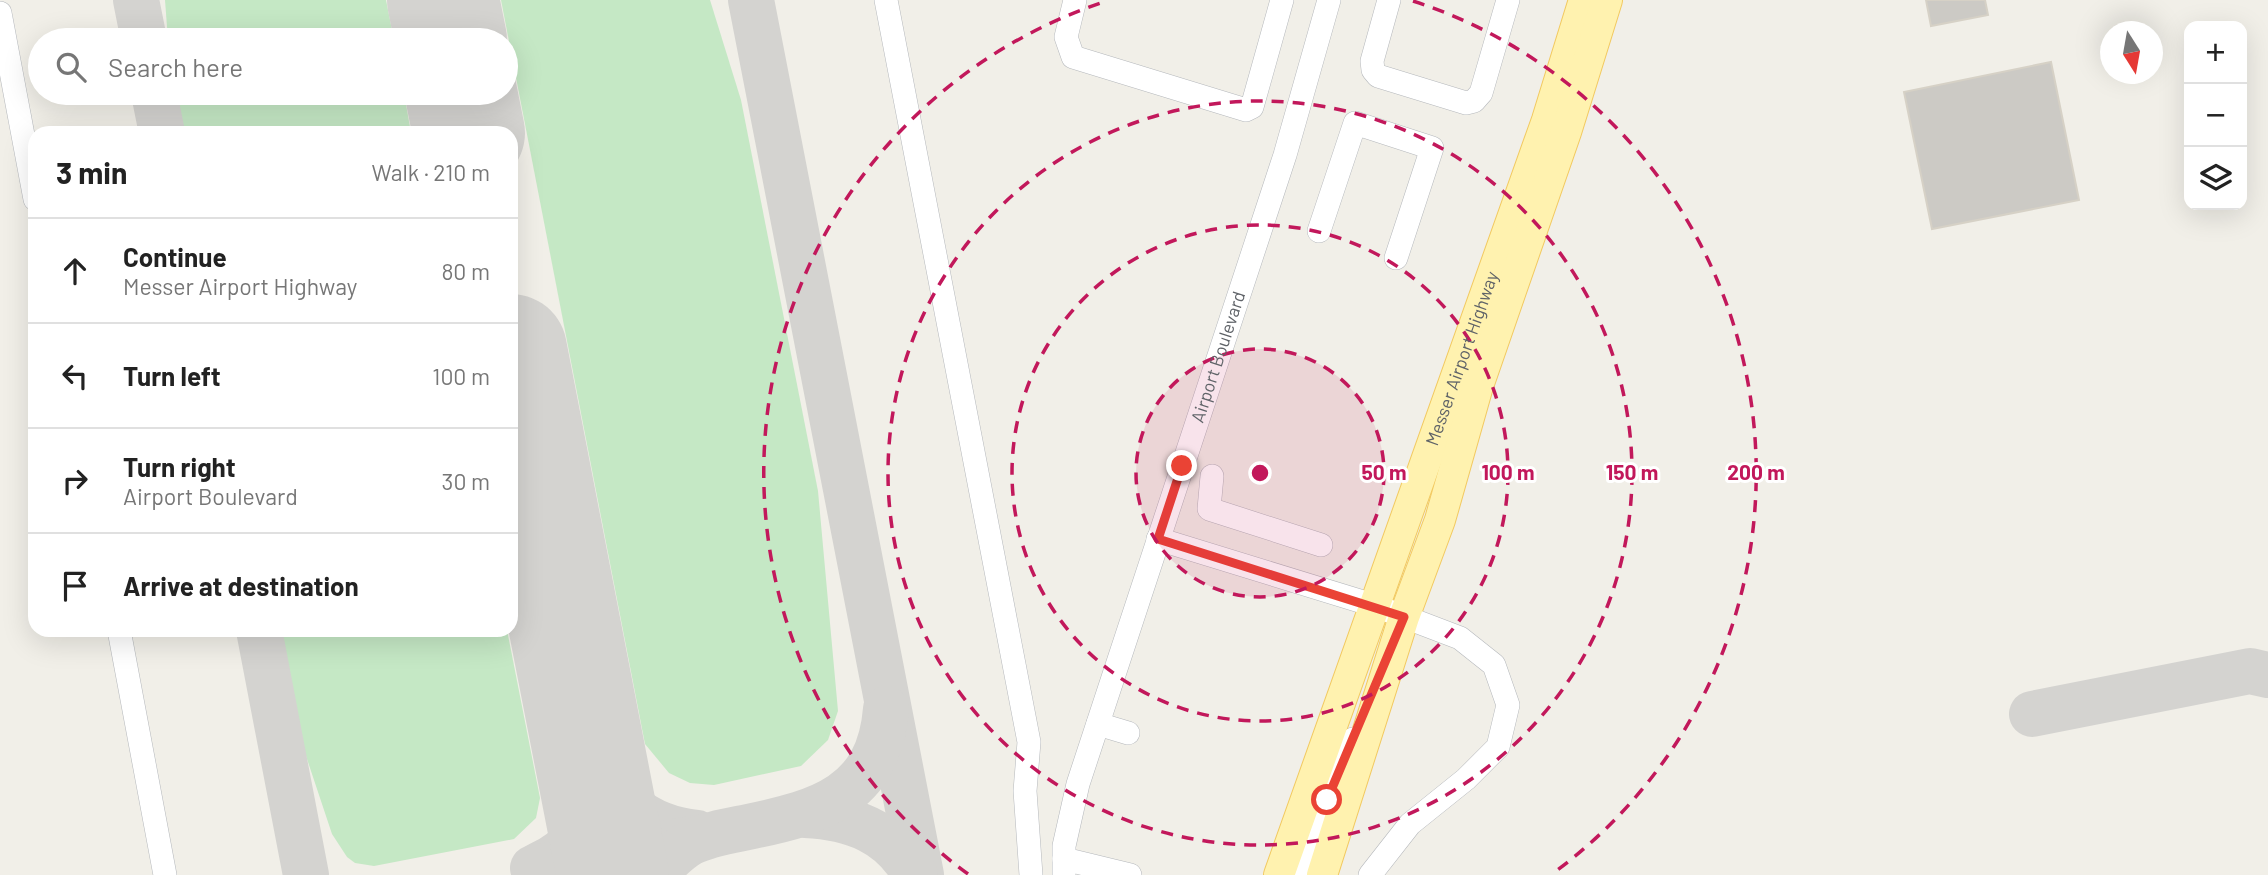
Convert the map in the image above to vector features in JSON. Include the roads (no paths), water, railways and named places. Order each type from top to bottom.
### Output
[{"type":"main road","name":"Messer Airport Highway","points":[[1279,875],[1547,120],[1584,0]]},
{"type":"main road","name":"Messer Airport Highway","points":[[1322,875],[1404,617],[1440,520],[1478,386],[1607,0]]},
{"type":"street","points":[[886,0],[1029,742],[1025,790],[1031,875]]},
{"type":"street","points":[[1075,0],[1066,37],[1073,57],[1246,110],[1252,107],[1282,0]]},
{"type":"street","name":"Airport Boulevard","points":[[1064,867],[1078,784],[1284,155],[1329,0]]},
{"type":"street","points":[[1389,0],[1372,61],[1373,70],[1378,76],[1466,103],[1474,102],[1480,93],[1508,0]]},
{"type":"street","points":[[0,13],[28,162]]},
{"type":"street","points":[[1320,231],[1355,123],[1432,148],[1396,258]]},
{"type":"street","points":[[1182,466],[1215,477],[1209,509],[1321,545]]},
{"type":"street","points":[[1158,539],[1376,606],[1460,638],[1494,666],[1508,705],[1498,747],[1466,779],[1410,824],[1370,875]]},
{"type":"street","name":"Messer Airport Highway","points":[[1301,875],[1327,800],[1404,617]]},
{"type":"street","points":[[120,637],[166,875]]},
{"type":"street","points":[[1098,724],[1128,733]]},
{"type":"street","points":[[1064,867],[1124,874]]}]
